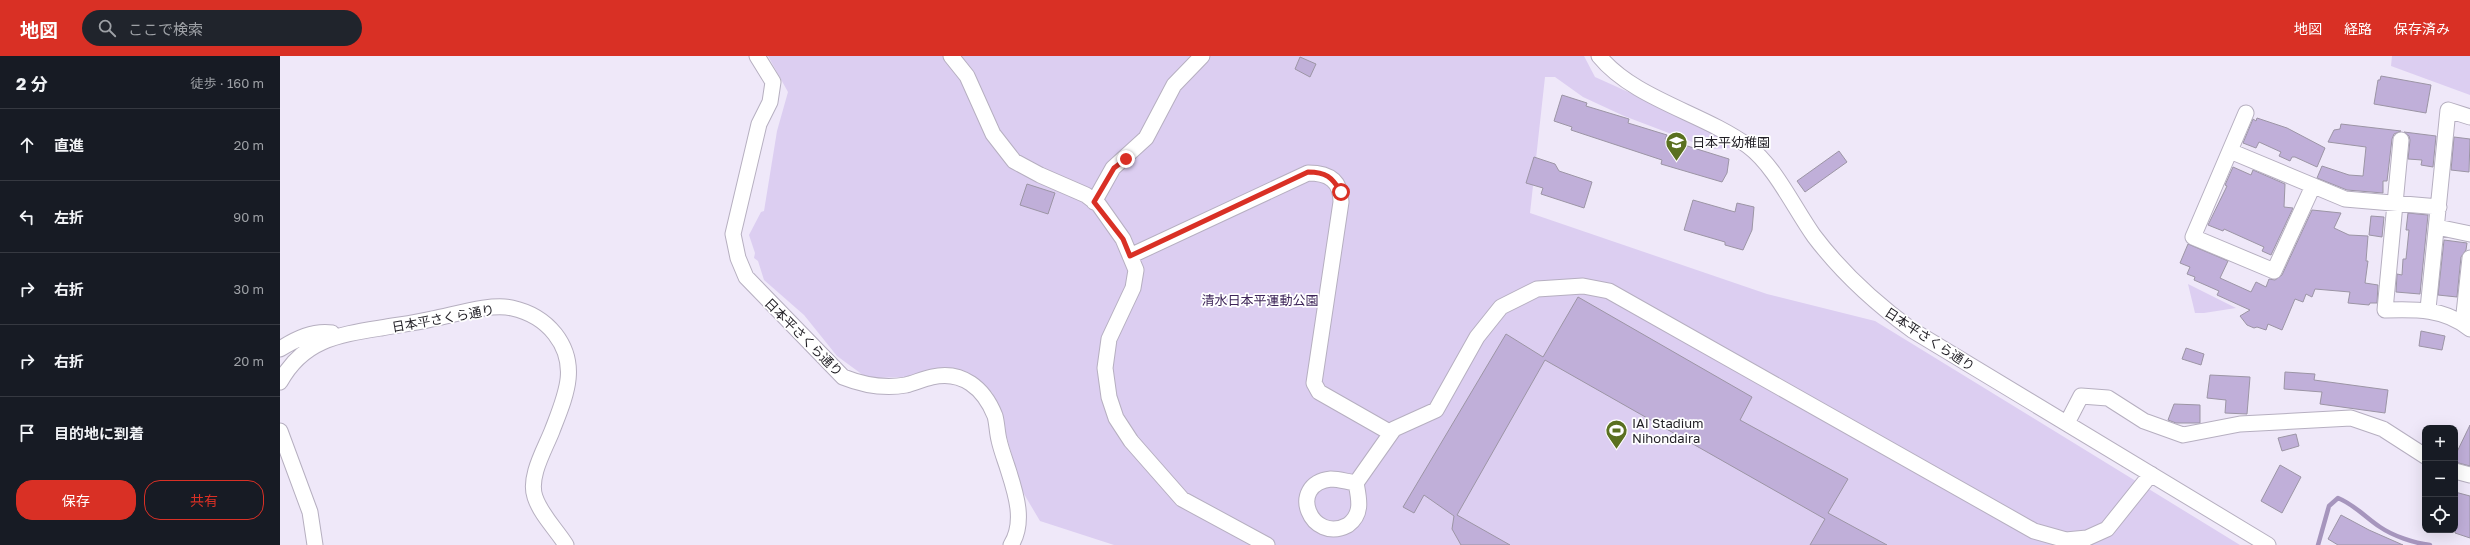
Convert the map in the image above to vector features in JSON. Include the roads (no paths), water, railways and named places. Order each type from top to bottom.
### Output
[{"type":"street","name":"日本平さくら通り","points":[[757,56],[772,82],[770,102],[759,124],[733,234],[746,277],[843,378],[863,385],[885,387],[906,385],[933,377],[956,375],[976,385],[988,401],[995,417],[999,442],[1015,490],[1019,522],[1016,537],[1011,545]]},
{"type":"street","points":[[951,56],[967,76],[994,134],[1014,161],[1040,175],[1086,195],[1094,202],[1123,239],[1136,270],[1133,288],[1109,339],[1105,368],[1109,397],[1116,418],[1131,441],[1182,499],[1267,545]]},
{"type":"street","points":[[1094,202],[1114,168],[1146,138],[1174,85],[1202,56]]},
{"type":"street","name":"日本平さくら通り","points":[[1599,56],[1622,79],[1732,135],[1750,147],[1764,162],[1815,236],[1838,266],[1885,310],[1912,330],[2268,545]]},
{"type":"street","points":[[2428,309],[2448,110],[2470,118]]},
{"type":"street","points":[[2246,113],[2193,237],[2274,270],[2313,186]]},
{"type":"street","points":[[2401,140],[2385,310],[2428,309],[2466,326],[2470,258]]},
{"type":"street","points":[[2230,151],[2345,199],[2438,207]]},
{"type":"street","points":[[1130,256],[1308,172],[1322,172],[1333,179],[1341,192],[1341,202],[1314,383],[1319,392],[1391,433]]},
{"type":"street","points":[[2437,227],[2470,234]]},
{"type":"street","points":[[1356,483],[1394,429],[1436,410],[1477,337],[1501,307],[1537,289],[1582,286],[1609,291],[2034,530],[2066,540],[2087,538],[2107,529],[2151,474]]},
{"type":"street","name":"日本平さくら通り","points":[[280,382],[289,366],[319,342],[347,335],[483,309],[511,308],[545,322],[563,345],[570,370],[565,398],[534,478],[534,496],[545,517],[566,545]]},
{"type":"street","points":[[280,348],[292,341],[320,331],[347,335]]},
{"type":"street","points":[[2067,423],[2081,396],[2108,398],[2144,421],[2182,435],[2240,424],[2351,418],[2383,429],[2422,454]]},
{"type":"street","points":[[280,431],[310,512],[315,545]]},
{"type":"street","points":[[2458,471],[2470,475]]},
{"type":"waterway","points":[[2318,545],[2329,506],[2338,498],[2350,504],[2380,527],[2391,533],[2411,541],[2430,545]]},
{"type":"place","name":"日本平幼稚園","points":[[1677,162]]},
{"type":"place","name":"IAI Stadium Nihondaira","points":[[1616,450]]},
{"type":"park label","name":"清水日本平運動公園","points":[[1260,300]]}]
